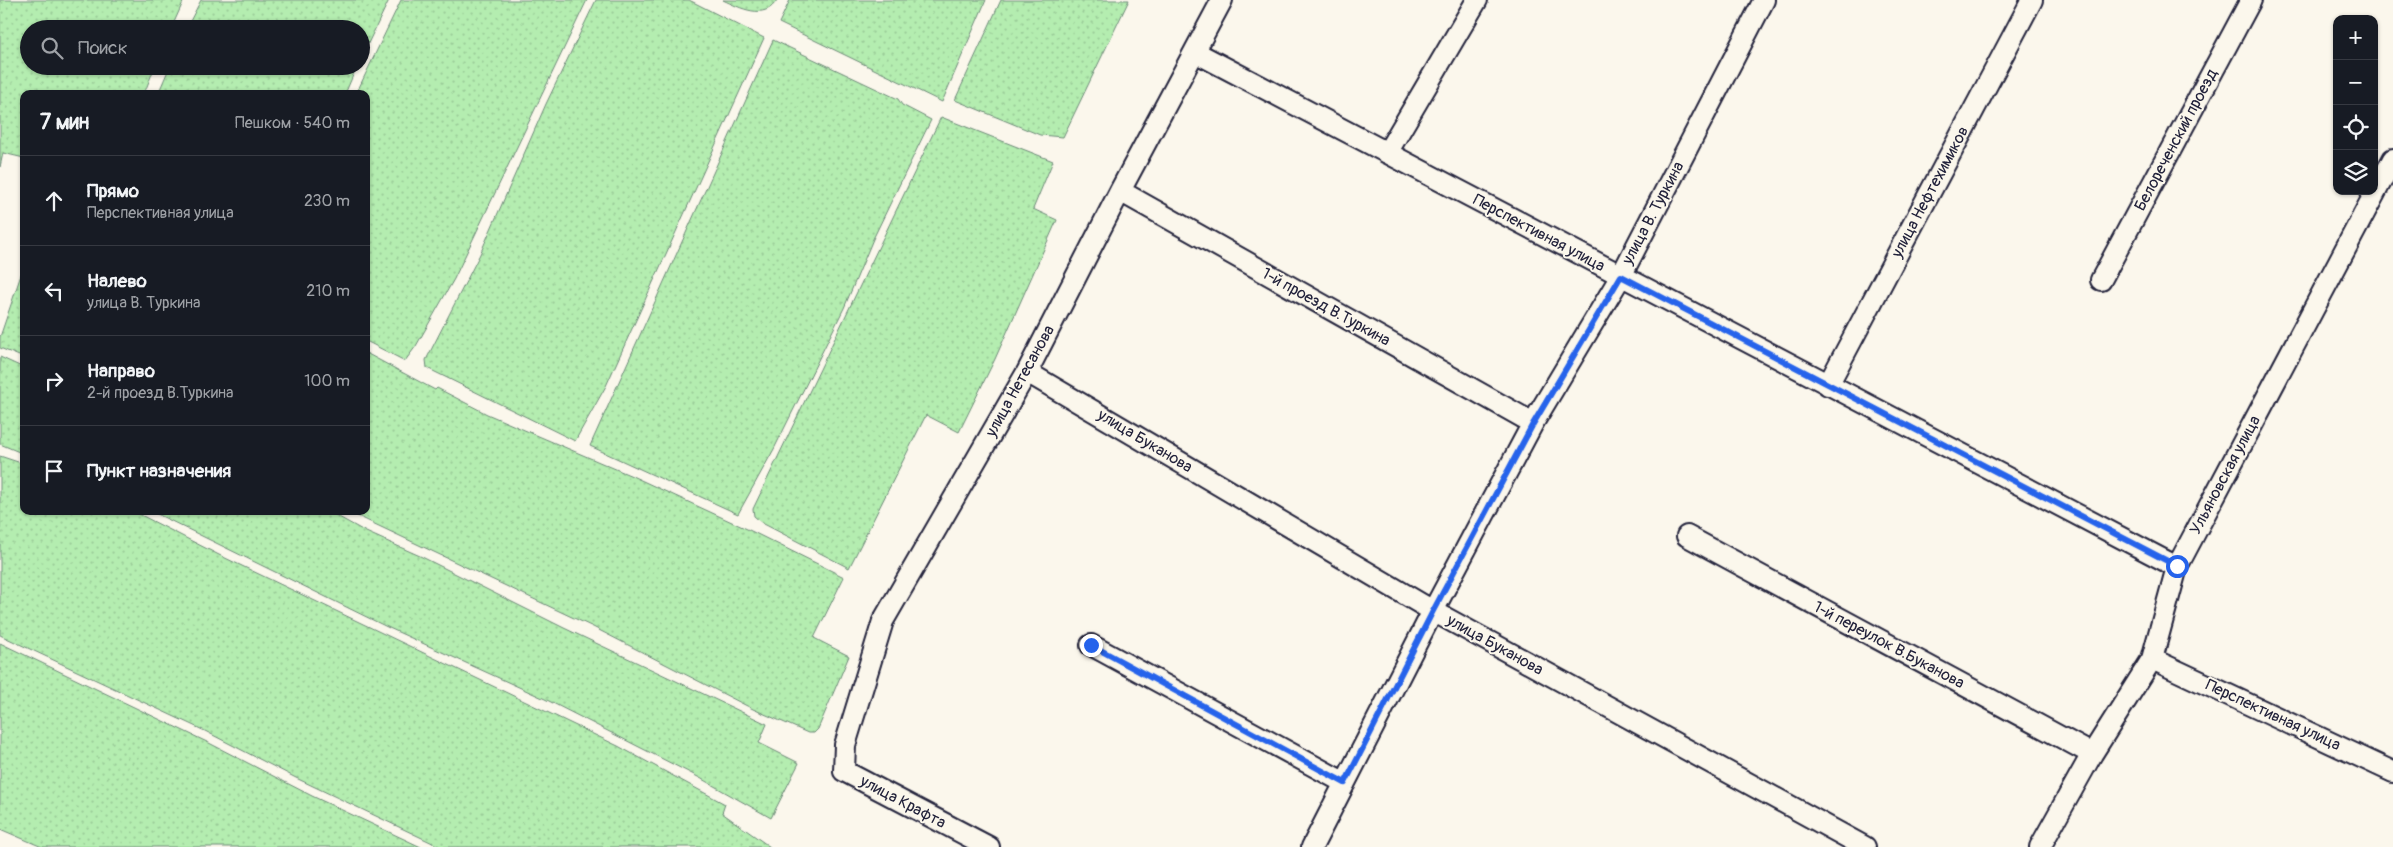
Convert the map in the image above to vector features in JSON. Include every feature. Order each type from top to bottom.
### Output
[{"type":"street","name":"улица Нетесанова","points":[[844,771],[845,745],[883,622],[1028,372],[1120,191],[1222,0]]},
{"type":"street","points":[[1387,153],[1477,0]]},
{"type":"street","name":"улица В. Туркина","points":[[1312,847],[1433,611],[1533,424],[1621,276],[1764,0]]},
{"type":"street","name":"улица Нефтехимиков","points":[[1828,385],[2032,0]]},
{"type":"street","name":"Белореченский проезд","points":[[2101,280],[2251,0]]},
{"type":"street","name":"Перспективная улица","points":[[1195,52],[2177,566]]},
{"type":"street","name":"Ульяновская улица","points":[[2040,847],[2092,754],[2152,659],[2177,566],[2393,159]]},
{"type":"street","name":"1-й проезд В.Туркина","points":[[1120,191],[1533,424]]},
{"type":"street","name":"улица Буканова","points":[[1028,372],[1433,611],[1865,847]]},
{"type":"street","name":"1-й переулок В.Буканова","points":[[1687,536],[2092,754]]},
{"type":"street","points":[[1091,645],[1345,783]]},
{"type":"street","name":"Перспективная улица","points":[[2152,659],[2393,772]]},
{"type":"street","name":"улица Крафта","points":[[844,771],[989,847]]},
{"type":"green space","points":[[0,0],[184,0],[175,20],[20,20],[20,75],[151,75],[146,90],[20,90],[20,157],[3,153],[0,167]]},
{"type":"green space","points":[[201,0],[389,0],[370,39],[370,20],[191,20]]},
{"type":"green space","points":[[401,0],[587,0],[454,279],[416,346],[405,361],[370,343],[370,90],[358,90],[365,75],[370,75],[370,65]]},
{"type":"green space","points":[[596,0],[689,0],[764,38],[606,386],[575,441],[427,368],[426,360],[480,254],[546,104]]},
{"type":"green space","points":[[723,0],[777,0],[766,10],[752,11]]},
{"type":"green space","points":[[790,0],[986,0],[942,102],[779,23]]},
{"type":"green space","points":[[1001,0],[1129,0],[1063,137],[1040,135],[955,100]]},
{"type":"green space","points":[[773,40],[898,99],[902,105],[931,120],[873,239],[844,308],[774,449],[738,514],[590,446]]},
{"type":"green space","points":[[166,75],[353,75],[347,90],[160,90]]},
{"type":"green space","points":[[941,117],[1053,161],[1033,209],[1057,220],[995,359],[959,432],[926,415],[849,568],[762,523],[754,516],[753,509]]},
{"type":"green space","points":[[20,278],[20,356],[0,348],[0,337]]},
{"type":"green space","points":[[370,355],[435,390],[437,388],[487,414],[632,476],[747,529],[844,577],[814,638],[849,656],[818,729],[814,733],[808,733],[753,709],[593,627],[355,515],[370,515]]},
{"type":"green space","points":[[0,357],[20,366],[20,452],[0,444]]},
{"type":"green space","points":[[0,456],[20,463],[20,515],[141,515],[219,555],[618,746],[725,804],[722,813],[770,847],[441,847],[296,778],[205,731],[0,635]]},
{"type":"green space","points":[[159,515],[335,515],[366,532],[420,556],[564,628],[767,724],[759,743],[799,763],[771,818],[700,778],[545,699],[387,627]]},
{"type":"green space","points":[[0,643],[209,743],[312,796],[421,847],[42,847],[0,829]]},
{"type":"route","points":[[1091,645],[1345,783],[1433,611],[1533,424],[1621,276],[2177,566]]}]
